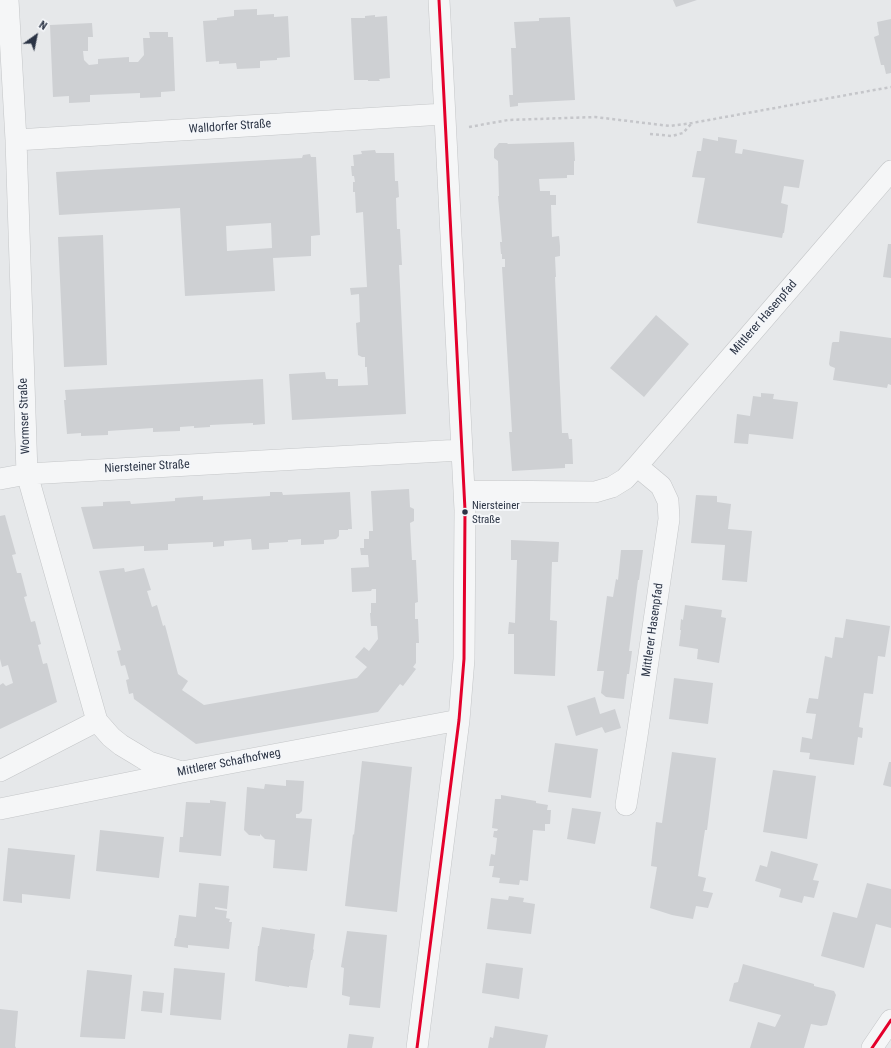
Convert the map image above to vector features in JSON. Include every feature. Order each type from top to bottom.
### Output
[{"type":"street","name":"Wormser Straße","points":[[8,0],[16,140],[27,474],[97,721],[111,737],[121,745],[149,762],[182,772]]},
{"type":"street","points":[[417,1048],[459,720],[464,659],[465,510],[439,0]]},
{"type":"street","name":"Walldorfer Straße","points":[[16,140],[445,123]]},
{"type":"street","name":"Mittlerer Hasenpfad","points":[[464,492],[595,492],[612,487],[625,479],[891,171]]},
{"type":"street","name":"Niersteiner Straße","points":[[0,479],[27,474],[461,450]]},
{"type":"street","name":"Mittlerer Hasenpfad","points":[[626,805],[669,519],[668,501],[661,486],[637,466]]},
{"type":"street","name":"Mittlerer Schafhofweg","points":[[0,809],[182,772],[459,720]]},
{"type":"street","points":[[0,772],[97,721]]},
{"type":"street","points":[[872,1048],[891,1020]]},
{"type":"path","points":[[445,123],[596,117],[670,126],[891,87]]},
{"type":"path","points":[[650,134],[672,136],[684,132],[692,123]]},
{"type":"building","points":[[673,0],[697,0],[676,7]]},
{"type":"building","points":[[257,9],[257,15],[274,14],[274,17],[288,16],[290,57],[277,58],[277,60],[260,61],[260,68],[237,69],[236,63],[219,64],[219,61],[206,62],[203,21],[217,20],[217,18],[234,16],[234,10]]},
{"type":"building","points":[[375,15],[375,17],[387,16],[390,78],[379,79],[380,81],[354,80],[351,18],[365,18],[365,16]]},
{"type":"building","points":[[570,17],[575,100],[518,103],[518,106],[510,107],[509,95],[513,95],[511,48],[516,48],[514,22],[539,21],[539,18]]},
{"type":"building","points":[[891,19],[891,73],[886,74],[884,65],[881,65],[874,37],[879,35],[877,22]]},
{"type":"building","points":[[92,23],[93,37],[88,37],[88,51],[83,51],[84,60],[89,65],[98,64],[98,59],[129,57],[129,62],[138,62],[144,55],[143,38],[150,38],[149,32],[168,32],[168,37],[173,37],[175,91],[161,92],[161,97],[140,98],[140,93],[90,95],[90,102],[69,103],[69,96],[53,97],[50,25]]},
{"type":"building","points":[[718,137],[737,140],[735,153],[742,154],[743,149],[804,160],[799,188],[784,186],[781,203],[788,205],[782,238],[697,223],[705,178],[692,177],[697,151],[701,151],[703,138],[718,141]]},
{"type":"building","points":[[574,142],[574,175],[567,175],[567,178],[539,179],[540,191],[550,191],[550,195],[556,195],[556,205],[551,205],[552,237],[559,236],[560,246],[560,256],[555,257],[555,277],[562,433],[568,433],[569,439],[572,439],[573,464],[565,464],[565,468],[512,471],[509,432],[512,432],[502,267],[505,267],[505,259],[502,259],[501,254],[500,242],[502,242],[498,196],[498,161],[494,158],[494,149],[499,143]]},
{"type":"building","points":[[375,150],[376,153],[394,153],[395,181],[398,181],[399,197],[396,198],[397,229],[400,229],[402,265],[399,265],[406,414],[292,420],[289,374],[325,372],[326,379],[338,379],[338,386],[368,385],[365,357],[358,355],[356,323],[360,322],[359,294],[351,295],[350,288],[367,287],[363,212],[356,213],[355,192],[353,192],[353,182],[355,182],[354,176],[352,176],[351,166],[354,166],[353,155],[362,154],[361,151]]},
{"type":"building","points":[[310,154],[311,157],[316,157],[320,235],[311,236],[311,256],[273,258],[275,291],[185,296],[180,208],[59,215],[56,172],[302,158],[303,155]],"holes":[[[271,223],[272,248],[227,251],[226,226]]]},
{"type":"building","points":[[103,235],[107,365],[64,367],[58,237]]},
{"type":"building","points":[[888,244],[891,244],[891,278],[883,277]]},
{"type":"building","points":[[656,315],[689,344],[644,397],[610,368]]},
{"type":"building","points":[[840,331],[891,338],[891,385],[888,384],[887,388],[833,380],[835,368],[829,364],[832,343],[839,342]]},
{"type":"building","points":[[263,379],[265,424],[253,425],[253,423],[210,425],[210,427],[194,428],[194,426],[180,427],[180,431],[153,432],[153,428],[108,431],[108,435],[81,436],[81,433],[67,434],[64,400],[66,400],[65,390]]},
{"type":"building","points":[[761,393],[774,394],[773,399],[798,402],[793,439],[749,434],[748,444],[734,443],[737,414],[750,416],[753,396],[761,397]]},
{"type":"building","points":[[409,489],[410,507],[414,509],[414,521],[410,523],[412,560],[416,560],[418,602],[415,603],[415,619],[418,619],[419,643],[416,643],[416,663],[413,667],[416,669],[403,686],[400,684],[378,712],[196,744],[134,699],[133,693],[129,694],[126,680],[129,679],[125,665],[121,666],[117,651],[121,650],[99,571],[124,568],[125,572],[144,568],[151,590],[147,591],[152,607],[157,605],[163,626],[165,625],[178,674],[188,681],[182,690],[204,705],[357,678],[367,667],[355,657],[364,647],[369,651],[378,639],[377,626],[371,626],[370,613],[371,603],[376,603],[376,589],[372,589],[371,591],[352,592],[351,568],[369,567],[368,555],[361,555],[360,548],[364,548],[364,539],[369,539],[369,531],[373,531],[371,491]]},
{"type":"building","points":[[270,492],[282,492],[283,495],[350,492],[352,529],[339,530],[339,536],[336,539],[324,540],[324,544],[301,545],[301,539],[288,540],[288,542],[269,543],[269,549],[252,550],[251,539],[224,541],[224,546],[213,547],[213,542],[168,544],[168,550],[144,551],[144,546],[93,549],[81,507],[103,506],[103,502],[130,501],[131,504],[175,501],[175,498],[203,496],[203,500],[270,496]]},
{"type":"building","points":[[696,495],[717,496],[717,502],[731,504],[728,529],[752,531],[747,582],[722,580],[725,545],[691,543]]},
{"type":"building","points":[[5,515],[16,554],[12,555],[17,573],[21,573],[27,596],[24,597],[31,622],[35,621],[41,644],[38,645],[43,664],[47,663],[57,702],[0,729],[0,685],[3,683],[6,686],[13,683],[8,665],[2,667],[0,659],[0,516]]},
{"type":"building","points":[[511,540],[559,542],[558,562],[552,562],[550,620],[557,621],[555,676],[514,674],[514,634],[508,634],[509,622],[515,623],[517,560],[511,560]]},
{"type":"building","points":[[621,550],[643,550],[629,651],[632,651],[624,699],[606,697],[601,693],[604,671],[597,671],[607,596],[613,597],[616,579],[618,580]]},
{"type":"building","points":[[685,605],[722,610],[721,617],[726,618],[719,663],[697,659],[698,649],[679,646],[681,619],[683,620]]},
{"type":"building","points":[[846,619],[890,626],[885,657],[878,656],[873,694],[864,693],[859,727],[863,728],[862,738],[858,737],[854,765],[809,759],[810,753],[800,752],[802,737],[812,739],[816,714],[806,713],[809,698],[818,699],[825,656],[832,658],[835,637],[843,638]]},
{"type":"building","points":[[674,678],[713,683],[708,724],[669,719]]},
{"type":"building","points":[[595,697],[600,714],[615,709],[621,728],[605,733],[602,727],[576,736],[567,706]]},
{"type":"building","points":[[555,743],[598,749],[591,798],[548,792]]},
{"type":"building","points":[[672,752],[716,758],[707,830],[705,830],[698,876],[706,878],[703,891],[713,893],[708,908],[696,906],[693,919],[672,915],[650,908],[657,867],[651,866],[656,822],[662,823]]},
{"type":"building","points":[[362,761],[412,767],[397,912],[345,906]]},
{"type":"building","points":[[889,762],[891,762],[891,787],[883,785]]},
{"type":"building","points":[[773,770],[816,776],[807,839],[763,832]]},
{"type":"building","points":[[286,780],[304,781],[302,811],[299,814],[296,814],[296,818],[312,819],[307,871],[273,868],[275,840],[265,839],[260,834],[260,836],[249,835],[244,830],[247,787],[264,789],[265,784],[286,786]]},
{"type":"building","points":[[501,795],[536,801],[536,803],[548,805],[547,810],[551,810],[550,824],[545,824],[545,831],[533,830],[528,881],[520,880],[519,885],[499,883],[500,878],[492,877],[494,866],[489,866],[491,854],[495,855],[497,838],[493,837],[494,831],[497,831],[498,829],[492,828],[495,799],[501,799]]},
{"type":"building","points":[[210,800],[226,802],[221,856],[179,852],[180,837],[183,837],[186,802],[210,803]]},
{"type":"building","points":[[572,808],[601,812],[595,844],[567,839]]},
{"type":"building","points":[[100,830],[164,837],[159,878],[96,871]]},
{"type":"building","points":[[8,848],[75,855],[70,899],[22,894],[22,903],[3,901]]},
{"type":"building","points":[[771,851],[818,864],[813,880],[819,881],[814,898],[804,896],[802,903],[779,897],[781,889],[755,881],[760,865],[767,867]]},
{"type":"building","points":[[199,883],[229,886],[227,909],[215,907],[215,909],[227,911],[226,918],[230,919],[229,922],[232,922],[229,949],[188,945],[188,948],[174,946],[179,915],[196,917]]},
{"type":"building","points":[[867,883],[891,889],[891,928],[876,924],[864,968],[821,956],[833,912],[857,918]]},
{"type":"building","points":[[509,896],[524,898],[523,902],[535,904],[531,934],[487,929],[491,898],[508,900]]},
{"type":"building","points":[[262,927],[315,934],[313,950],[314,949],[307,988],[289,987],[255,981],[258,946]]},
{"type":"building","points":[[347,931],[387,935],[380,1008],[349,1005],[350,997],[342,995],[344,968],[341,967]]},
{"type":"building","points":[[486,963],[523,968],[519,999],[482,993]]},
{"type":"building","points":[[743,964],[834,991],[836,995],[827,1025],[821,1026],[811,1024],[804,1048],[750,1048],[758,1022],[775,1027],[781,1015],[729,1001],[734,983],[738,982]]},
{"type":"building","points":[[174,968],[225,973],[221,1020],[170,1015]]},
{"type":"building","points":[[87,970],[132,975],[125,1039],[80,1037]]},
{"type":"building","points":[[143,991],[164,993],[162,1013],[141,1011]]},
{"type":"building","points":[[0,1009],[18,1011],[16,1048],[0,1048]]},
{"type":"building","points":[[495,1026],[548,1035],[545,1048],[488,1048],[490,1037],[493,1038]]},
{"type":"building","points":[[349,1034],[374,1037],[372,1048],[347,1048]]},
{"type":"transit line","points":[[417,1048],[459,720],[464,659],[465,510],[439,0]]},
{"type":"transit line","points":[[872,1048],[891,1020]]},
{"type":"place","name":"Niersteiner Straße","points":[[465,512]]}]
